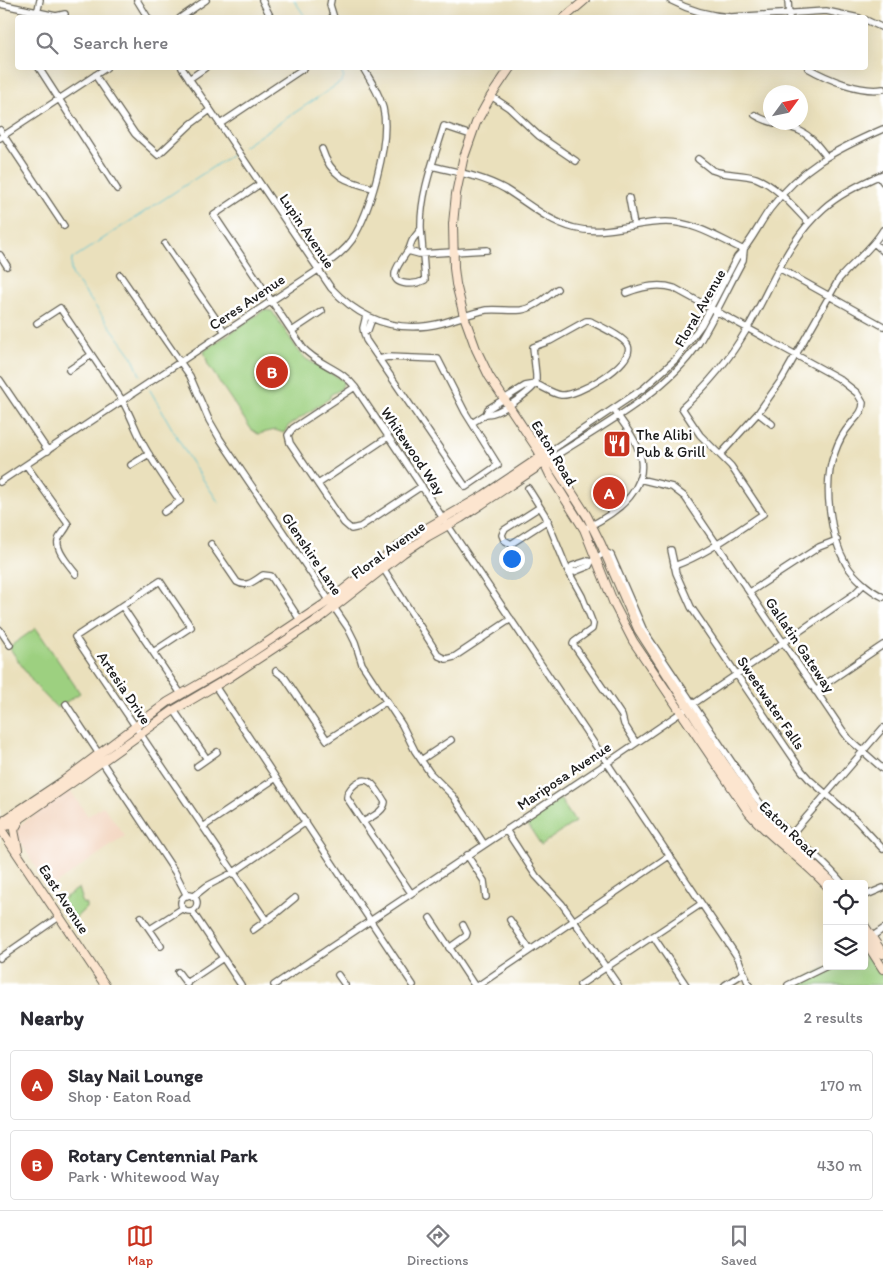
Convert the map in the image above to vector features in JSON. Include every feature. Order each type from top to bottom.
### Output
[{"type":"street","points":[[0,4],[36,15],[40,0]]},
{"type":"street","points":[[137,0],[146,15]]},
{"type":"street","points":[[262,0],[270,15]]},
{"type":"street","points":[[331,0],[330,5],[333,15]]},
{"type":"street","points":[[561,15],[578,0]]},
{"type":"street","points":[[568,15],[585,0]]},
{"type":"street","points":[[670,0],[701,13],[711,15]]},
{"type":"street","points":[[788,0],[789,15],[826,11],[845,15]]},
{"type":"street","points":[[184,15],[202,1]]},
{"type":"street","points":[[60,15],[65,14]]},
{"type":"street","points":[[868,21],[883,28]]},
{"type":"street","points":[[40,70],[116,189]]},
{"type":"street","points":[[64,226],[1,135],[103,70]]},
{"type":"street","name":"Lupin Avenue","points":[[183,70],[318,270],[340,298],[351,307],[369,317],[395,325],[413,327],[442,322],[487,310],[521,310],[528,308],[557,289]]},
{"type":"street","points":[[189,78],[202,70]]},
{"type":"street","points":[[220,124],[301,70]]},
{"type":"street","name":"Ceres Avenue","points":[[0,482],[318,270],[336,257],[351,241],[361,223],[372,188],[382,152],[385,124],[379,96],[364,70]]},
{"type":"street","name":"Eaton Road","points":[[509,70],[471,135],[453,210],[456,284],[482,362],[592,525],[638,629],[690,705],[751,804],[761,816],[830,880]]},
{"type":"street","points":[[462,173],[475,136],[493,97],[514,70]]},
{"type":"street","points":[[813,70],[859,89],[874,91],[883,89]]},
{"type":"street","points":[[95,75],[135,134],[158,155],[191,124],[210,110]]},
{"type":"street","points":[[493,97],[509,108],[539,136],[576,161]]},
{"type":"street","points":[[755,115],[770,123],[800,131],[816,143],[826,156]]},
{"type":"street","points":[[422,229],[411,242],[408,251],[394,274],[398,282],[410,284],[425,280],[422,205],[444,126],[471,135]]},
{"type":"street","name":"Floral Avenue","points":[[0,827],[21,818],[174,710],[215,686],[334,608],[414,545],[448,526],[644,388],[672,363],[713,310],[743,260],[744,250],[761,222],[781,195],[801,174],[826,156],[883,130]]},
{"type":"street","points":[[322,149],[328,164],[339,176],[372,188]]},
{"type":"street","points":[[698,159],[712,170],[755,178],[763,182],[781,195],[809,223]]},
{"type":"street","points":[[432,166],[462,173],[495,184],[552,220],[576,229],[604,230],[666,222],[684,223],[707,231],[744,250]]},
{"type":"street","points":[[674,566],[718,544],[763,514],[731,466],[700,435],[682,408],[697,394],[719,368],[747,329],[789,250],[809,223],[824,207],[841,195],[881,175],[883,182]]},
{"type":"street","name":"Whitewood Way","points":[[260,184],[214,215],[308,354],[342,374],[356,386],[510,620],[738,958],[749,985]]},
{"type":"street","points":[[629,198],[634,225]]},
{"type":"street","points":[[721,454],[758,413],[797,355],[829,295],[848,267],[874,243],[883,230]]},
{"type":"street","points":[[874,243],[883,250]]},
{"type":"street","points":[[165,244],[225,332]]},
{"type":"street","points":[[408,251],[424,254],[487,250]]},
{"type":"street","points":[[0,255],[7,266]]},
{"type":"street","points":[[779,268],[883,326]]},
{"type":"street","name":"Glenshire Lane","points":[[120,275],[194,384],[214,430],[352,635],[362,664],[402,725],[421,760],[430,773],[453,796],[484,844]]},
{"type":"street","points":[[626,293],[638,288],[667,286],[682,292],[838,378],[857,393],[863,403],[862,411],[844,434],[833,455],[828,485],[831,513],[839,550],[847,565],[864,584],[883,596]]},
{"type":"street","points":[[37,323],[60,308],[92,355],[130,413],[141,440],[180,501],[164,512]]},
{"type":"street","points":[[292,331],[322,310]]},
{"type":"street","name":"Floral Avenue","points":[[0,827],[6,819],[99,754],[134,726],[181,694],[239,661],[329,601],[393,549],[618,415],[660,386],[698,344],[713,310]]},
{"type":"street","points":[[369,317],[363,328],[366,340],[466,487],[498,465],[472,423],[438,358],[388,357],[379,359]]},
{"type":"street","points":[[472,423],[486,414],[488,409],[529,392],[536,384],[533,347],[550,341],[586,321],[590,321],[623,339],[628,346],[629,352],[618,367],[575,393],[561,395],[536,384]]},
{"type":"street","points":[[69,370],[92,355]]},
{"type":"street","points":[[0,380],[48,451]]},
{"type":"street","points":[[356,386],[293,428],[288,435],[290,443],[347,526],[351,529],[360,527],[422,486]]},
{"type":"street","points":[[584,529],[613,513],[627,502],[634,492],[639,479],[641,466],[638,448],[613,409]]},
{"type":"street","points":[[758,413],[772,424]]},
{"type":"street","points":[[318,484],[388,437]]},
{"type":"street","points":[[131,465],[149,454]]},
{"type":"street","name":"Eaton Road","points":[[546,458],[550,475],[584,529],[593,560],[633,642],[749,813],[759,824],[818,856],[839,880]]},
{"type":"street","points":[[26,465],[68,524],[68,527],[57,542],[61,553],[76,574]]},
{"type":"street","name":"Gallatin Gateway","points":[[639,479],[664,484],[679,491],[685,497],[849,739],[883,769]]},
{"type":"street","points":[[528,488],[548,520],[593,624],[592,629],[574,642],[574,644],[622,716],[624,724],[636,743]]},
{"type":"street","points":[[540,507],[504,530],[502,535],[504,540],[511,544],[548,520]]},
{"type":"street","points":[[750,592],[819,547],[836,540]]},
{"type":"street","points":[[211,544],[236,582],[248,584],[263,575],[271,576],[300,620]]},
{"type":"street","name":"Sweetwater Falls","points":[[671,550],[676,574],[691,606],[802,771],[825,794],[857,821],[883,849]]},
{"type":"street","points":[[569,571],[572,566],[593,560],[605,552]]},
{"type":"street","points":[[383,568],[440,656],[446,659],[454,657],[510,620]]},
{"type":"street","name":"Artesia Drive","points":[[153,652],[191,627],[160,581],[75,637],[266,920]]},
{"type":"street","name":"Mariposa Avenue","points":[[277,984],[681,713],[736,673],[854,594],[864,584]]},
{"type":"street","points":[[122,606],[181,694]]},
{"type":"street","points":[[0,630],[10,645]]},
{"type":"street","points":[[815,691],[883,645]]},
{"type":"street","points":[[276,671],[285,678],[327,740],[387,701]]},
{"type":"street","points":[[215,686],[412,983],[404,985]]},
{"type":"street","points":[[66,704],[99,754]]},
{"type":"street","points":[[174,710],[207,759]]},
{"type":"street","points":[[787,840],[883,728]]},
{"type":"street","points":[[421,760],[451,740]]},
{"type":"street","points":[[197,766],[217,752]]},
{"type":"street","points":[[102,762],[190,896],[197,903],[192,911]]},
{"type":"street","points":[[203,828],[276,778]]},
{"type":"street","points":[[363,822],[380,811],[384,806],[384,802],[372,783],[367,780],[363,780],[350,788],[346,794],[347,798],[363,822],[411,893]]},
{"type":"street","points":[[19,856],[14,830],[21,818]]},
{"type":"street","points":[[182,908],[182,900],[234,872],[306,822]]},
{"type":"street","name":"East Avenue","points":[[0,827],[103,984]]},
{"type":"street","points":[[506,830],[536,876],[562,904],[618,985]]},
{"type":"street","name":"Eaton Road","points":[[787,840],[823,881]]},
{"type":"street","points":[[467,855],[484,881],[486,897]]},
{"type":"street","points":[[478,985],[669,856]]},
{"type":"street","points":[[868,894],[883,888]]},
{"type":"street","points":[[253,930],[295,898]]},
{"type":"street","points":[[580,985],[701,904]]},
{"type":"street","points":[[182,908],[192,911]]},
{"type":"street","points":[[150,929],[182,908]]},
{"type":"street","points":[[192,911],[241,985]]},
{"type":"street","points":[[141,916],[161,946]]},
{"type":"street","points":[[0,958],[59,917]]},
{"type":"street","points":[[430,918],[474,985]]},
{"type":"street","points":[[510,920],[530,950]]},
{"type":"street","points":[[449,948],[466,936],[467,933],[463,926]]},
{"type":"street","points":[[868,938],[883,929]]},
{"type":"street","points":[[653,936],[686,985]]},
{"type":"street","points":[[868,941],[883,954]]},
{"type":"street","points":[[868,943],[883,969]]},
{"type":"street","points":[[178,972],[187,984],[223,958]]},
{"type":"street","points":[[788,985],[823,968]]},
{"type":"street","points":[[725,985],[744,973]]},
{"type":"street","points":[[338,975],[345,985]]},
{"type":"shaded area","points":[[70,790],[88,816],[103,806],[125,836],[48,889],[16,833],[18,826]]},
{"type":"green space","points":[[264,310],[272,311],[306,359],[344,381],[341,389],[288,426],[284,433],[275,430],[258,434],[251,429],[208,365],[204,351]]},
{"type":"green space","points":[[36,628],[80,693],[57,708],[34,684],[9,647]]},
{"type":"green space","points":[[560,799],[575,822],[541,845],[526,822]]},
{"type":"green space","points":[[79,888],[82,898],[80,899],[83,904],[86,903],[86,908],[73,920],[69,920],[57,903]]},
{"type":"green space","points":[[868,953],[878,965],[882,974],[883,985],[793,985],[823,969],[868,970]]},
{"type":"waterway","points":[[294,0],[304,15]]},
{"type":"waterway","points":[[243,147],[341,82],[344,78],[341,70]]},
{"type":"waterway","points":[[140,375],[132,356],[73,276],[71,270],[72,259],[233,154]]},
{"type":"waterway","points":[[150,390],[190,460],[219,503]]},
{"type":"place","name":"Rotary Centennial Park","points":[[272,372]]},
{"type":"place","name":"The Alibi Pub & Grill","points":[[617,444]]},
{"type":"place","name":"Slay Nail Lounge","points":[[609,493]]}]
